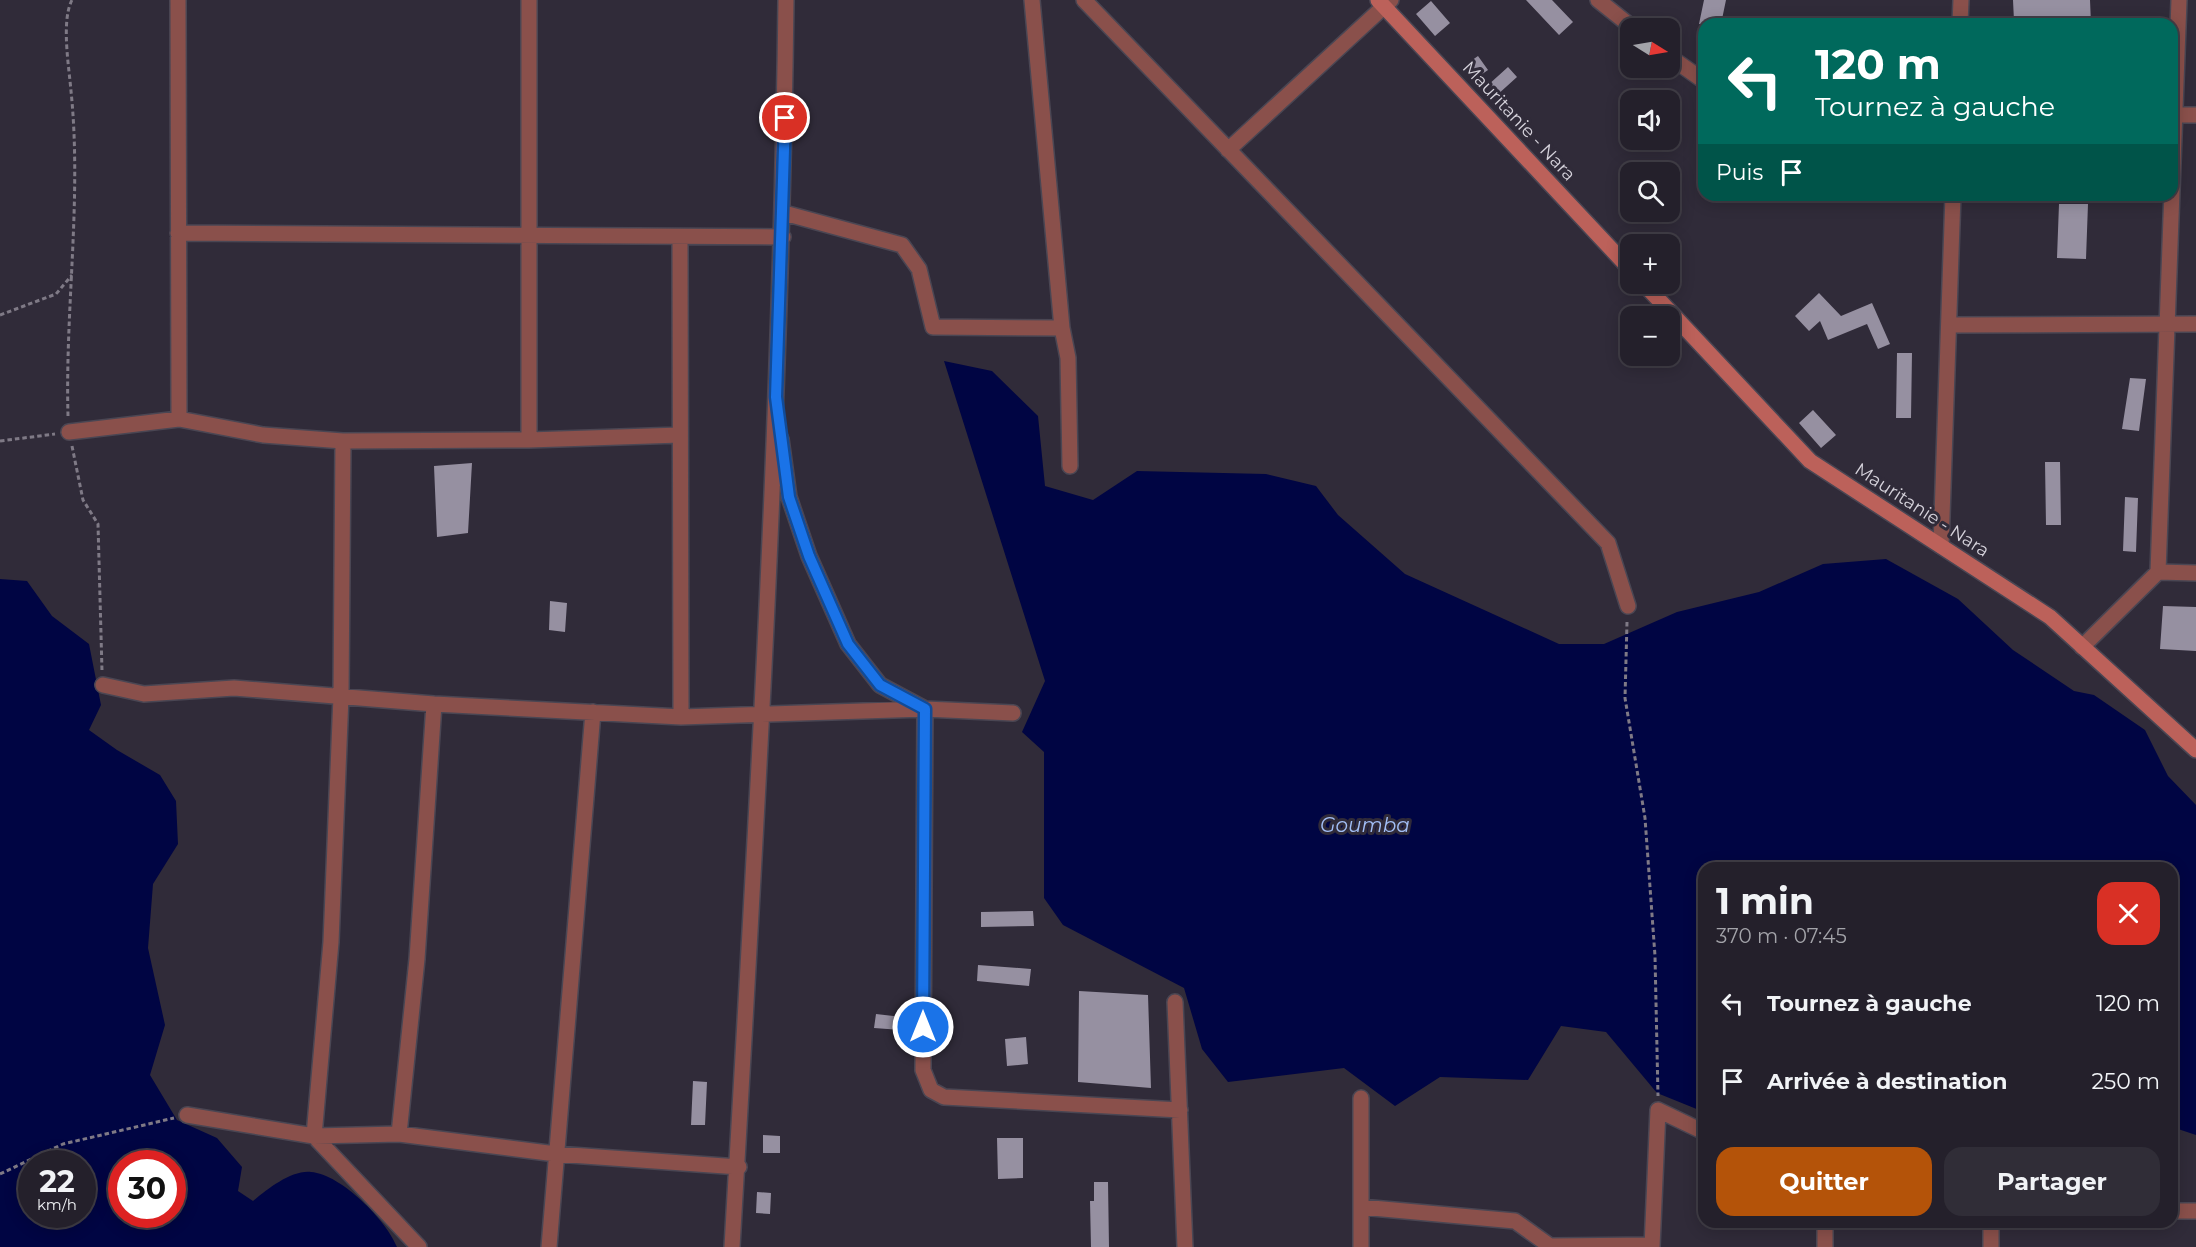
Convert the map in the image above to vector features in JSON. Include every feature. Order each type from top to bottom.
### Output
[{"type":"main road","name":"Mauritanie - Nara","points":[[1384,2],[1620,258]]},
{"type":"main road","name":"Mauritanie - Nara","points":[[1653,294],[1810,460],[2049,617],[2196,750]]},
{"type":"street","points":[[178,0],[179,419]]},
{"type":"street","points":[[529,0],[529,440]]},
{"type":"street","points":[[732,1247],[739,1167],[762,715],[783,237],[786,0]]},
{"type":"street","points":[[1032,0],[1062,328],[1068,358],[1071,466]]},
{"type":"street","points":[[1084,0],[1608,543],[1628,606]]},
{"type":"street","points":[[1598,0],[1620,18]]},
{"type":"street","points":[[1960,0],[1960,18]]},
{"type":"street","points":[[2178,29],[2179,0]]},
{"type":"street","points":[[1228,150],[1384,2]]},
{"type":"street","points":[[1680,64],[1698,77]]},
{"type":"street","points":[[2178,115],[2196,115]]},
{"type":"street","points":[[1941,546],[1953,201]]},
{"type":"street","points":[[2082,647],[2158,572],[2172,201]]},
{"type":"street","points":[[784,213],[902,245],[919,269],[933,327],[1062,328]]},
{"type":"street","points":[[178,233],[783,237]]},
{"type":"street","points":[[680,238],[681,717]]},
{"type":"street","points":[[1948,325],[2196,324]]},
{"type":"street","points":[[776,397],[789,497],[809,556],[848,644],[880,685],[925,709]]},
{"type":"street","points":[[69,432],[179,419],[263,435],[342,441],[529,440],[680,435]]},
{"type":"street","points":[[342,441],[341,696],[331,942],[314,1136],[419,1247]]},
{"type":"street","points":[[2158,572],[2196,573]]},
{"type":"street","points":[[104,685],[144,694],[234,688],[434,704],[681,717],[925,709],[1013,713]]},
{"type":"street","points":[[399,1134],[417,959],[434,704]]},
{"type":"street","points":[[925,709],[923,1070],[931,1090],[944,1097],[1180,1110]]},
{"type":"street","points":[[549,1247],[594,712]]},
{"type":"street","points":[[1175,1002],[1185,1247]]},
{"type":"street","points":[[1361,1098],[1361,1247]]},
{"type":"street","points":[[1361,1207],[1515,1221],[1550,1246],[1652,1246],[1658,1110],[1698,1129]]},
{"type":"street","points":[[187,1115],[314,1136],[399,1134],[556,1154],[739,1167]]},
{"type":"street","points":[[2178,1212],[2196,1211]]},
{"type":"street","points":[[1825,1228],[1825,1247]]},
{"type":"street","points":[[1991,1228],[1991,1247]]},
{"type":"path","points":[[72,0],[68,7],[67,49],[73,136],[73,273],[67,340],[69,432],[83,500],[98,524],[104,685]]},
{"type":"path","points":[[0,315],[56,294],[73,273]]},
{"type":"path","points":[[0,441],[69,432]]},
{"type":"path","points":[[1628,606],[1625,698],[1645,818],[1655,956],[1658,1110]]},
{"type":"path","points":[[0,1174],[63,1144],[187,1115]]},
{"type":"water","name":"Goumba","points":[[944,361],[992,371],[1038,416],[1045,486],[1093,500],[1137,471],[1266,474],[1316,486],[1338,515],[1405,574],[1559,644],[1604,644],[1677,612],[1759,592],[1823,564],[1886,559],[1958,599],[2013,650],[2074,691],[2094,695],[2145,730],[2168,776],[2196,805],[2196,1135],[2178,1129],[2178,862],[1698,862],[1698,1110],[1657,1093],[1606,1032],[1561,1026],[1528,1080],[1440,1077],[1395,1106],[1344,1068],[1228,1082],[1202,1049],[1184,988],[1063,925],[1044,898],[1044,752],[1022,732],[1045,681]]},
{"type":"water","points":[[0,579],[27,581],[52,616],[89,644],[101,705],[89,730],[117,750],[160,775],[176,801],[178,844],[153,884],[148,948],[165,1025],[150,1075],[177,1120],[217,1138],[242,1167],[238,1191],[253,1201],[280,1181],[296,1174],[311,1172],[323,1175],[336,1181],[362,1200],[384,1225],[397,1247],[0,1247]]},
{"type":"building","points":[[1526,0],[1552,0],[1573,22],[1559,35]]},
{"type":"building","points":[[1704,0],[1726,0],[1722,18],[1700,18]]},
{"type":"building","points":[[2013,0],[2090,0],[2091,18],[2014,18]]},
{"type":"building","points":[[1431,1],[1450,23],[1435,36],[1416,14]]},
{"type":"building","points":[[1478,56],[1488,70],[1475,79],[1465,65]]},
{"type":"building","points":[[1508,67],[1517,77],[1496,96],[1487,86]]},
{"type":"building","points":[[2059,204],[2088,204],[2086,259],[2057,258]]},
{"type":"building","points":[[1819,293],[1841,316],[1872,303],[1890,344],[1878,349],[1867,324],[1828,340],[1820,321],[1809,331],[1795,316]]},
{"type":"building","points":[[1897,353],[1912,353],[1911,418],[1896,418]]},
{"type":"building","points":[[2130,378],[2146,379],[2139,431],[2122,429]]},
{"type":"building","points":[[1813,410],[1836,435],[1821,448],[1799,423]]},
{"type":"building","points":[[2045,462],[2060,462],[2061,525],[2046,525]]},
{"type":"building","points":[[472,463],[468,533],[437,537],[434,466]]},
{"type":"building","points":[[2125,497],[2138,498],[2136,552],[2123,551]]},
{"type":"building","points":[[550,601],[567,603],[565,632],[549,630]]},
{"type":"building","points":[[2163,606],[2196,607],[2196,651],[2160,649]]},
{"type":"building","points":[[1033,911],[1034,926],[981,927],[981,912]]},
{"type":"building","points":[[978,965],[1031,969],[1029,986],[977,981]]},
{"type":"building","points":[[1079,991],[1148,995],[1151,1088],[1078,1082]]},
{"type":"building","points":[[876,1014],[902,1017],[901,1030],[874,1028]]},
{"type":"building","points":[[1026,1037],[1028,1064],[1007,1066],[1005,1039]]},
{"type":"building","points":[[693,1081],[707,1082],[705,1125],[691,1125]]},
{"type":"building","points":[[763,1135],[780,1136],[780,1153],[763,1153]]},
{"type":"building","points":[[997,1138],[1023,1138],[1023,1178],[998,1179]]},
{"type":"building","points":[[1094,1182],[1108,1182],[1109,1247],[1091,1247],[1090,1201],[1094,1201]]},
{"type":"building","points":[[757,1192],[771,1193],[770,1214],[756,1213]]},
{"type":"route","points":[[785,118],[783,237],[776,397],[789,497],[809,556],[848,644],[880,685],[925,709],[923,1027]]}]
